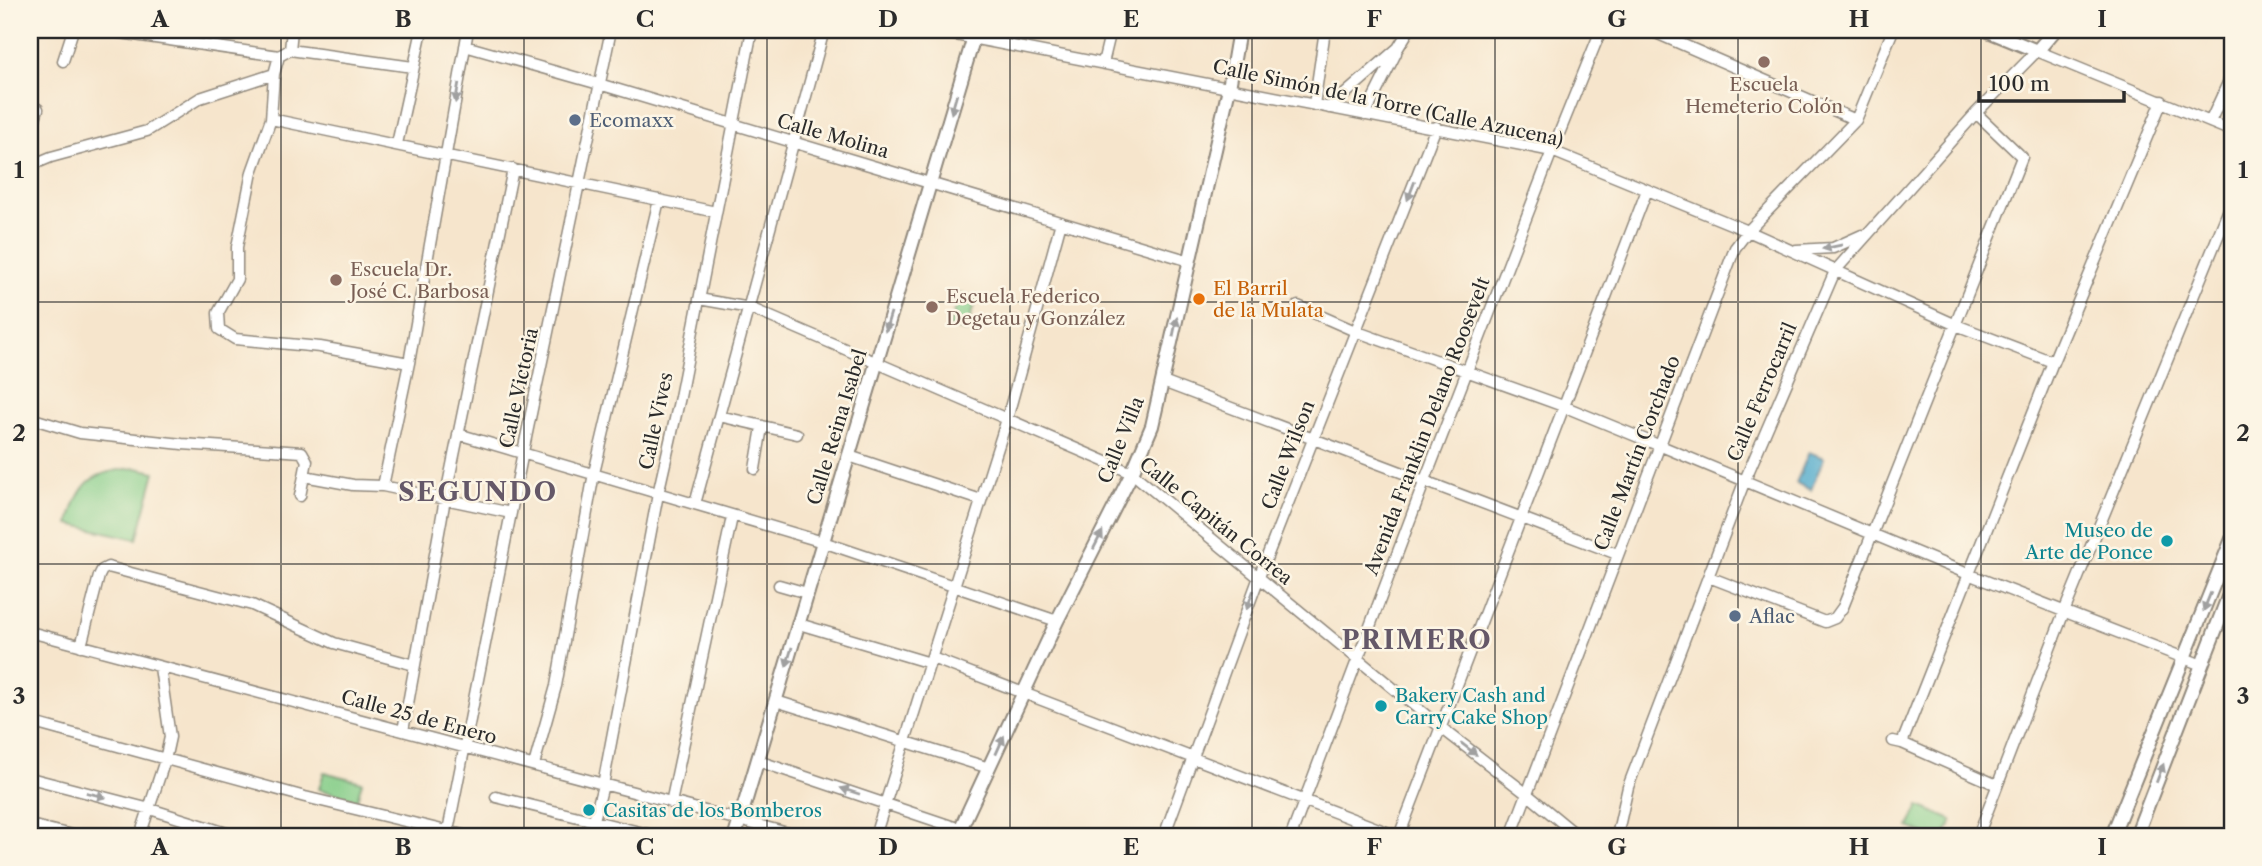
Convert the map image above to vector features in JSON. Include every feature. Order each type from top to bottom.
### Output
[{"type":"main road","name":"Calle Villa","points":[[959,833],[1057,621],[1132,474],[1152,426],[1229,88],[1239,30]]},
{"type":"main road","points":[[1986,30],[2037,51]]},
{"type":"main road","name":"Calle Ferrocarril","points":[[2037,51],[2055,30]]},
{"type":"main road","name":"Calle Reina Isabel","points":[[735,836],[975,34]]},
{"type":"main road","points":[[2112,836],[2232,539]]},
{"type":"main road","points":[[2136,836],[2232,587]]},
{"type":"street","points":[[63,61],[73,30]]},
{"type":"street","points":[[100,30],[169,34],[279,56],[290,50],[413,67]]},
{"type":"street","points":[[290,50],[292,30]]},
{"type":"street","points":[[397,144],[422,30]]},
{"type":"street","points":[[383,486],[409,363],[468,30]]},
{"type":"street","name":"Calle Victoria","points":[[448,834],[523,452],[611,30]]},
{"type":"street","name":"Calle Vives","points":[[594,820],[752,30]]},
{"type":"street","points":[[695,504],[824,30]]},
{"type":"street","name":"Calle Simón de la Torre (Calle Azucena)","points":[[930,30],[975,34],[1103,63],[1552,151],[1748,231],[1956,325],[2053,362]]},
{"type":"street","points":[[1103,63],[1111,30]]},
{"type":"street","points":[[1314,104],[1325,30]]},
{"type":"street","points":[[1365,115],[1409,30]]},
{"type":"street","name":"Avenida Franklin Delano Roosevelt","points":[[1291,836],[1425,480],[1601,30]]},
{"type":"street","points":[[1649,30],[1856,120],[1893,30]]},
{"type":"street","name":"Calle Molina","points":[[465,46],[1190,261]]},
{"type":"street","points":[[1329,108],[1398,48]]},
{"type":"street","points":[[2037,51],[2232,131]]},
{"type":"street","name":"Calle Ferrocarril","points":[[1617,836],[1628,787],[1745,480],[1835,271],[1976,113],[2037,51]]},
{"type":"street","points":[[279,56],[274,74],[271,120],[252,172],[237,247],[237,279],[218,313],[219,329],[235,340],[320,347],[409,363]]},
{"type":"street","points":[[38,109],[30,152],[33,166],[72,150],[147,131],[200,98],[274,74]]},
{"type":"street","points":[[2210,122],[2232,74]]},
{"type":"street","points":[[1997,785],[1897,742],[2162,101]]},
{"type":"street","points":[[1709,577],[1825,622],[1835,618],[1843,607],[2022,157],[1976,113]]},
{"type":"street","points":[[271,120],[716,212]]},
{"type":"street","name":"Calle Martín Corchado","points":[[1511,836],[1735,248],[1748,231],[1856,120]]},
{"type":"street","name":"Calle Wilson","points":[[1164,836],[1259,578],[1436,127]]},
{"type":"street","points":[[403,731],[445,499],[513,169]]},
{"type":"street","points":[[799,624],[931,660],[1398,836],[1647,190]]},
{"type":"street","points":[[534,765],[556,686],[594,473],[659,200]]},
{"type":"street","points":[[1978,836],[2064,612],[2232,202]]},
{"type":"street","points":[[875,836],[1007,419],[1061,222]]},
{"type":"street","points":[[1791,250],[1833,248],[1869,232]]},
{"type":"street","name":"Calle Capitán Correa","points":[[699,299],[750,308],[1132,474],[1439,726],[1578,836]]},
{"type":"street","points":[[1298,306],[1355,331],[1563,406],[1968,574],[2202,665]]},
{"type":"street","points":[[1163,382],[1617,554]]},
{"type":"street","points":[[719,416],[797,434]]},
{"type":"street","points":[[30,418],[80,433],[169,443],[299,451],[307,457],[300,496]]},
{"type":"street","points":[[755,469],[762,427]]},
{"type":"street","points":[[458,434],[823,542],[1057,621]]},
{"type":"street","points":[[849,456],[981,500]]},
{"type":"street","points":[[304,476],[353,485],[383,486],[511,513]]},
{"type":"street","points":[[671,803],[732,517]]},
{"type":"street","points":[[80,646],[99,576],[102,570],[114,567],[226,597],[265,610],[334,643],[414,665]]},
{"type":"street","points":[[779,584],[807,593]]},
{"type":"street","name":"Calle 25 de Enero","points":[[30,632],[799,836]]},
{"type":"street","points":[[140,836],[170,737],[160,667]]},
{"type":"street","points":[[776,701],[989,768]]},
{"type":"street","points":[[30,722],[305,797],[448,834],[467,836]]},
{"type":"street","points":[[758,761],[886,802],[959,833]]},
{"type":"street","points":[[30,778],[150,809],[236,836]]},
{"type":"street","points":[[496,797],[656,836]]},
{"type":"street","points":[[30,825],[76,836]]},
{"type":"green space","points":[[960,293],[976,298],[966,332],[949,327]]},
{"type":"green space","points":[[136,468],[155,472],[137,539],[69,524],[77,498],[90,481],[109,472]]},
{"type":"green space","points":[[324,772],[362,782],[357,800],[319,789]]},
{"type":"green space","points":[[1919,806],[1952,820],[1945,836],[1928,836],[1909,827]]},
{"type":"water","points":[[1809,452],[1824,458],[1811,490],[1796,483]]},
{"type":"place","name":"Escuela Hemeterio Colón","points":[[1764,62]]},
{"type":"place","name":"Ecomaxx","points":[[575,120]]},
{"type":"place","name":"Escuela Dr. José C. Barbosa","points":[[336,280]]},
{"type":"place","name":"El Barril de la Mulata","points":[[1199,299]]},
{"type":"place","name":"Escuela Federico Degetau y González","points":[[932,307]]},
{"type":"place","name":"Museo de Arte de Ponce","points":[[2167,541]]},
{"type":"place","name":"Aflac","points":[[1735,616]]},
{"type":"place","name":"Bakery Cash and Carry Cake Shop","points":[[1381,706]]},
{"type":"place","name":"Casitas de los Bomberos","points":[[589,810]]},
{"type":"district","name":"SEGUNDO","points":[[478,492]]},
{"type":"district","name":"PRIMERO","points":[[1417,640]]}]
